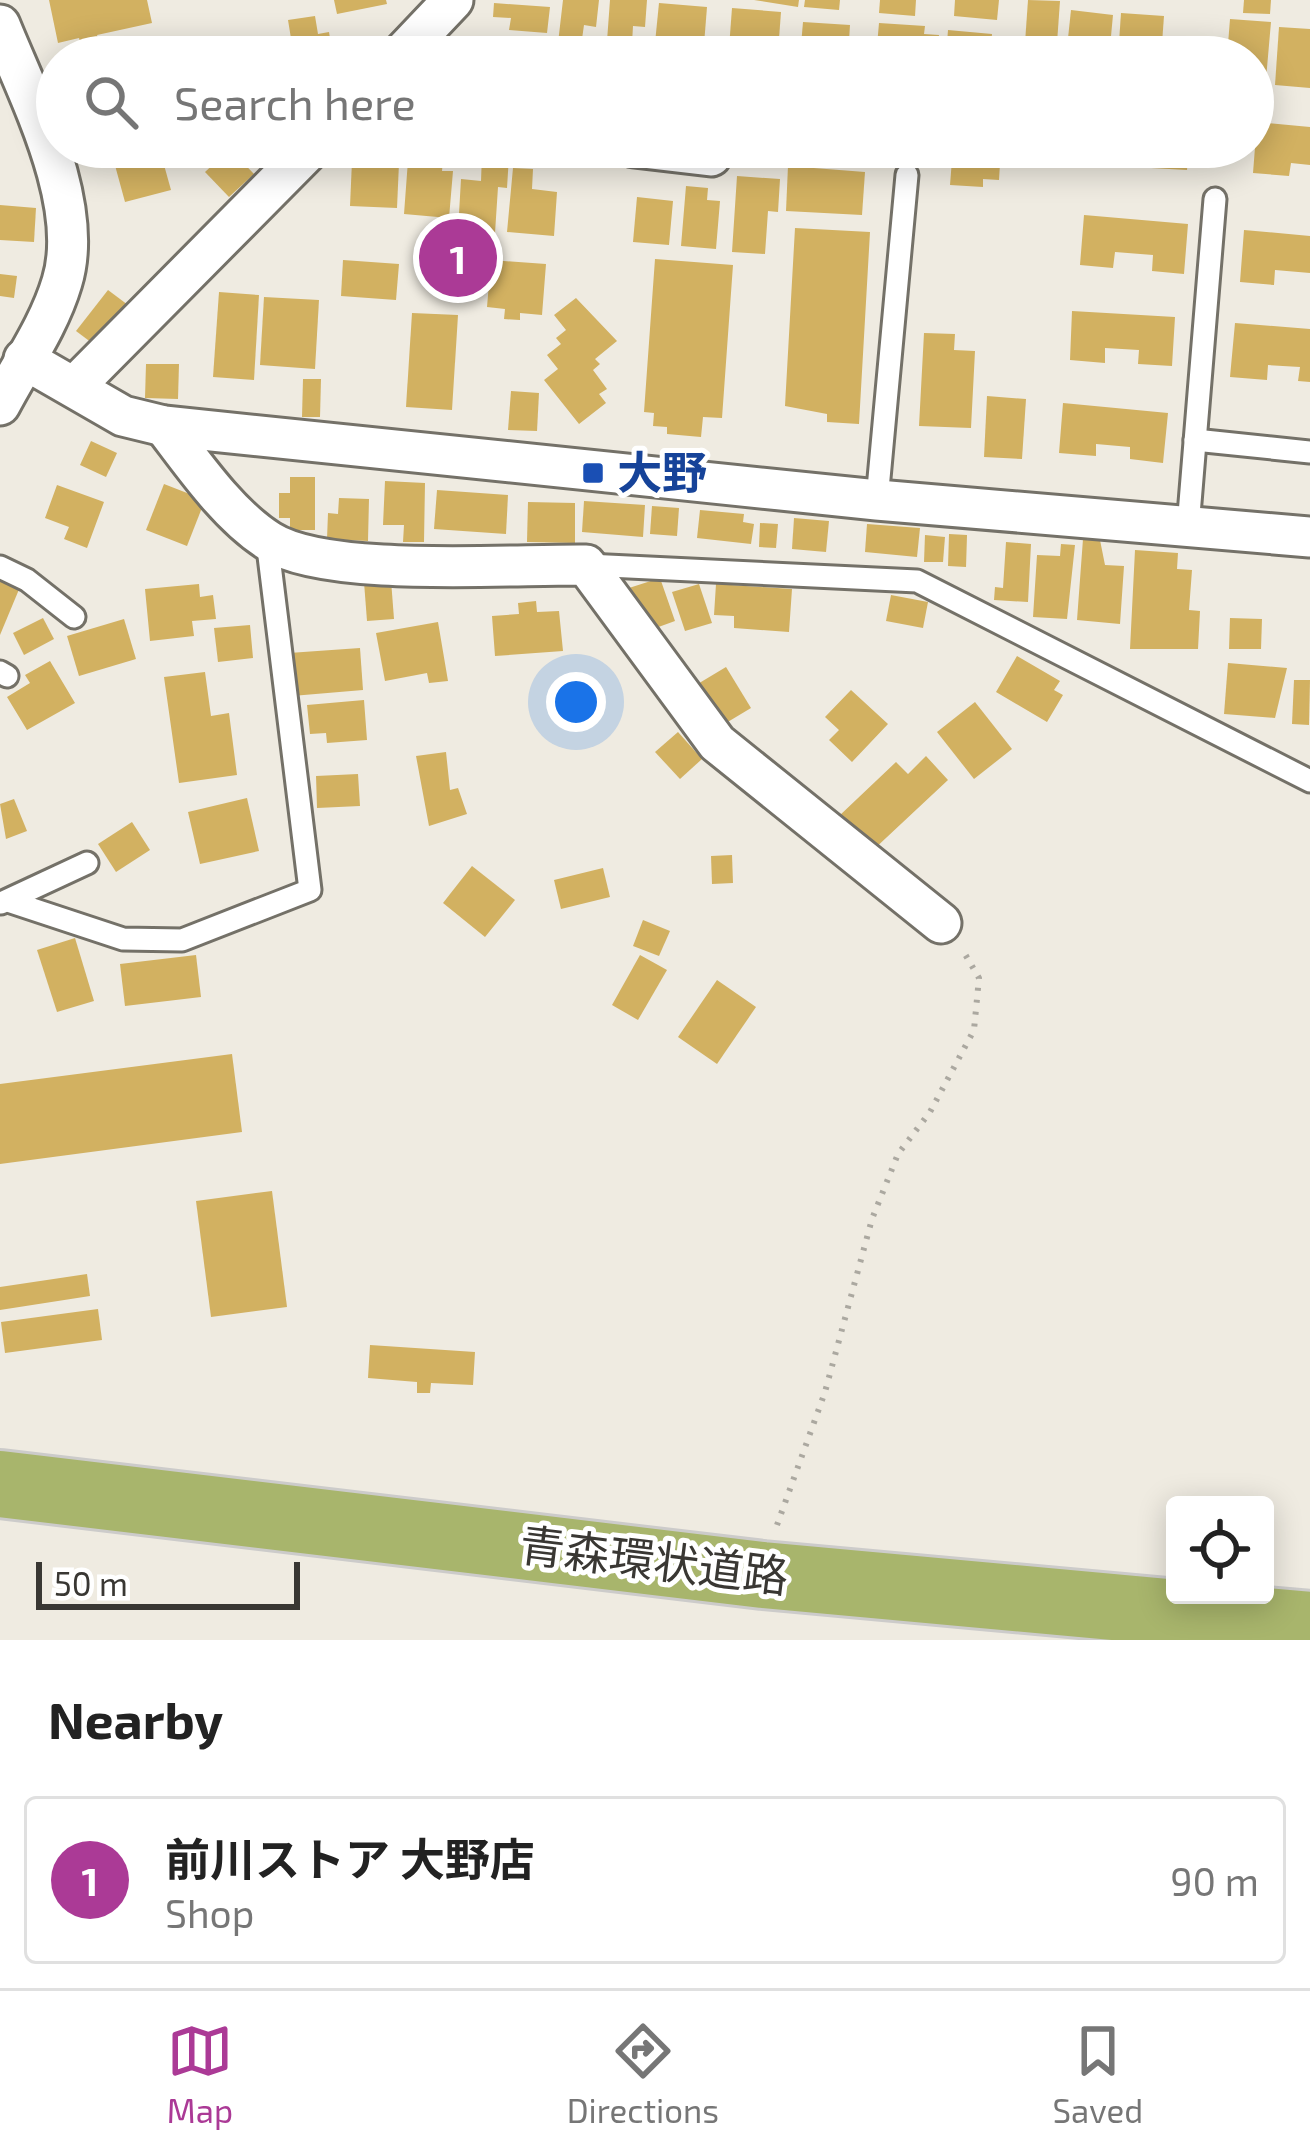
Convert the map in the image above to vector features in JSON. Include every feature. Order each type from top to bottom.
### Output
[{"type":"highway","name":"青森環状道路","points":[[0,1484],[763,1575],[1310,1625]]},
{"type":"street","points":[[418,36],[448,2]]},
{"type":"street","points":[[0,25],[36,115]]},
{"type":"street","points":[[0,405],[46,324],[64,276],[57,168]]},
{"type":"street","points":[[75,386],[291,168]]},
{"type":"street","points":[[24,359],[123,416],[164,425],[877,500],[1310,537]]},
{"type":"street","points":[[164,425],[198,471],[267,540],[313,561],[586,566],[717,743],[941,923]]},
{"type":"lane","points":[[877,500],[907,175]]},
{"type":"lane","points":[[1188,527],[1215,199]]},
{"type":"lane","points":[[1195,440],[1310,452]]},
{"type":"lane","points":[[4,902],[123,939],[182,940],[310,890],[267,540]]},
{"type":"lane","points":[[586,566],[917,581],[1310,781]]},
{"type":"lane","points":[[0,567],[27,580],[74,617]]},
{"type":"lane","points":[[4,902],[88,863]]},
{"type":"path","points":[[763,1575],[825,1392],[872,1219],[898,1154],[930,1112],[974,1030],[979,978],[941,923]]},
{"type":"building","points":[[49,0],[147,0],[152,23],[97,36],[57,36]]},
{"type":"building","points":[[334,0],[386,0],[387,4],[337,14]]},
{"type":"building","points":[[563,0],[599,0],[596,27],[584,25],[582,36],[559,36]]},
{"type":"building","points":[[610,0],[647,0],[645,27],[633,26],[632,36],[607,36]]},
{"type":"building","points":[[754,0],[799,0],[798,7]]},
{"type":"building","points":[[805,0],[840,0],[839,10],[804,7]]},
{"type":"building","points":[[880,0],[916,0],[915,16],[879,13]]},
{"type":"building","points":[[955,0],[999,0],[997,20],[954,16]]},
{"type":"building","points":[[1028,0],[1060,1],[1058,36],[1025,36]]},
{"type":"building","points":[[1244,0],[1271,0],[1270,14],[1243,13]]},
{"type":"building","points":[[494,3],[550,7],[547,33],[509,30],[511,18],[493,17]]},
{"type":"building","points":[[659,3],[707,7],[705,36],[656,36]]},
{"type":"building","points":[[732,8],[781,12],[779,36],[730,36]]},
{"type":"building","points":[[1071,10],[1113,15],[1111,36],[1068,36]]},
{"type":"building","points":[[1121,13],[1164,16],[1163,36],[1119,36]]},
{"type":"building","points":[[315,16],[318,34],[329,32],[330,36],[291,36],[288,20]]},
{"type":"building","points":[[1230,19],[1271,22],[1270,36],[1229,36]]},
{"type":"building","points":[[803,22],[850,25],[849,36],[802,36]]},
{"type":"building","points":[[879,23],[925,26],[924,34],[939,35],[939,36],[878,36]]},
{"type":"building","points":[[1279,27],[1310,29],[1310,88],[1275,85]]},
{"type":"building","points":[[948,30],[992,34],[992,36],[948,36]]},
{"type":"building","points":[[1274,124],[1310,127],[1310,165],[1291,163],[1289,176],[1253,173],[1253,168],[1274,168]]},
{"type":"building","points":[[116,168],[165,168],[171,190],[125,202]]},
{"type":"building","points":[[248,168],[254,174],[229,197],[205,172]]},
{"type":"building","points":[[352,168],[399,168],[397,208],[350,206]]},
{"type":"building","points":[[407,168],[453,171],[449,218],[404,214]]},
{"type":"building","points":[[481,168],[508,168],[507,188],[498,187],[495,233],[458,231],[461,179],[481,181]]},
{"type":"building","points":[[513,168],[533,169],[532,189],[557,192],[554,236],[507,232]]},
{"type":"building","points":[[788,168],[865,172],[862,215],[786,211]]},
{"type":"building","points":[[951,168],[1000,168],[999,180],[983,179],[983,187],[950,185]]},
{"type":"building","points":[[737,176],[780,179],[778,212],[768,211],[765,254],[732,252]]},
{"type":"building","points":[[686,186],[708,188],[707,200],[720,201],[716,249],[681,246]]},
{"type":"building","points":[[637,197],[673,201],[669,245],[633,242]]},
{"type":"building","points":[[0,205],[36,208],[34,242],[0,240]]},
{"type":"building","points":[[1084,215],[1188,224],[1184,274],[1152,271],[1153,255],[1115,252],[1113,268],[1080,265]]},
{"type":"building","points":[[795,228],[870,232],[859,424],[827,422],[827,414],[785,406]]},
{"type":"building","points":[[1244,230],[1310,236],[1310,273],[1275,270],[1274,285],[1240,282]]},
{"type":"building","points":[[655,259],[733,265],[722,418],[703,417],[701,437],[667,434],[667,427],[653,426],[654,413],[644,412]]},
{"type":"building","points":[[343,260],[399,264],[396,300],[341,296]]},
{"type":"building","points":[[491,260],[546,264],[542,315],[520,313],[520,320],[504,319],[505,309],[487,307]]},
{"type":"building","points":[[0,274],[17,276],[14,298],[0,296]]},
{"type":"building","points":[[108,290],[128,305],[96,346],[76,331]]},
{"type":"building","points":[[219,292],[259,295],[254,380],[213,377]]},
{"type":"building","points":[[264,297],[319,300],[315,369],[260,365]]},
{"type":"building","points":[[576,298],[617,341],[595,359],[600,364],[593,370],[607,389],[599,394],[606,403],[579,424],[544,380],[558,369],[547,355],[561,344],[556,338],[566,330],[554,315]]},
{"type":"building","points":[[1072,311],[1175,317],[1172,366],[1138,364],[1139,350],[1105,348],[1105,363],[1070,360]]},
{"type":"building","points":[[412,313],[458,315],[452,410],[406,407]]},
{"type":"building","points":[[1235,323],[1310,329],[1310,382],[1298,381],[1300,367],[1268,365],[1267,380],[1230,377]]},
{"type":"building","points":[[924,333],[955,334],[954,350],[975,351],[971,428],[919,426]]},
{"type":"building","points":[[146,364],[179,364],[178,399],[145,398]]},
{"type":"building","points":[[303,379],[321,379],[320,417],[302,417]]},
{"type":"building","points":[[511,391],[539,393],[537,431],[508,430]]},
{"type":"building","points":[[987,396],[1026,399],[1022,459],[984,457]]},
{"type":"building","points":[[1063,403],[1168,413],[1163,463],[1130,459],[1130,447],[1096,444],[1096,456],[1059,453]]},
{"type":"building","points":[[91,441],[117,453],[106,477],[80,465]]},
{"type":"building","points":[[290,477],[315,477],[315,530],[290,530],[290,518],[279,518],[279,493],[290,493]]},
{"type":"building","points":[[385,481],[425,483],[424,542],[403,542],[404,525],[383,525]]},
{"type":"building","points":[[164,484],[205,500],[187,546],[146,530]]},
{"type":"building","points":[[57,485],[104,502],[87,548],[64,539],[69,527],[45,518]]},
{"type":"building","points":[[437,490],[508,495],[506,534],[434,529]]},
{"type":"building","points":[[339,498],[369,499],[368,541],[327,539],[328,513],[338,514]]},
{"type":"building","points":[[584,501],[645,505],[643,537],[582,532]]},
{"type":"building","points":[[528,502],[575,503],[575,543],[527,542]]},
{"type":"building","points":[[652,506],[679,508],[677,536],[650,534]]},
{"type":"building","points":[[700,510],[744,514],[743,522],[754,524],[751,544],[697,538]]},
{"type":"building","points":[[794,518],[829,521],[826,552],[792,549]]},
{"type":"building","points":[[760,523],[778,524],[776,548],[759,547]]},
{"type":"building","points":[[867,524],[920,528],[917,557],[865,552]]},
{"type":"building","points":[[949,534],[967,535],[966,567],[948,566]]},
{"type":"building","points":[[925,535],[945,537],[943,562],[924,562]]},
{"type":"building","points":[[1083,539],[1100,540],[1105,565],[1124,566],[1120,624],[1077,620]]},
{"type":"building","points":[[1006,542],[1031,544],[1028,602],[994,600],[995,587],[1003,588]]},
{"type":"building","points":[[1061,544],[1075,545],[1067,619],[1033,617],[1037,555],[1060,556]]},
{"type":"building","points":[[1135,550],[1178,553],[1177,569],[1192,570],[1189,610],[1200,611],[1198,649],[1130,649]]},
{"type":"building","points":[[660,578],[675,621],[653,629],[648,615],[640,619],[629,588]]},
{"type":"building","points":[[0,579],[20,587],[0,635]]},
{"type":"building","points":[[391,580],[394,619],[367,621],[364,582]]},
{"type":"building","points":[[199,584],[200,597],[213,595],[216,619],[192,621],[194,636],[150,641],[145,589]]},
{"type":"building","points":[[699,584],[712,623],[685,631],[672,592]]},
{"type":"building","points":[[716,584],[792,589],[789,632],[734,628],[734,616],[714,615]]},
{"type":"building","points":[[891,595],[928,602],[923,628],[886,621]]},
{"type":"building","points":[[536,601],[537,612],[559,611],[563,651],[495,656],[492,616],[519,614],[518,603]]},
{"type":"building","points":[[43,618],[54,639],[24,655],[13,633]]},
{"type":"building","points":[[1230,618],[1262,619],[1261,649],[1229,649]]},
{"type":"building","points":[[124,619],[136,659],[79,676],[67,636]]},
{"type":"building","points":[[438,622],[448,681],[429,683],[427,673],[385,681],[376,633]]},
{"type":"building","points":[[250,625],[253,658],[218,662],[214,628]]},
{"type":"building","points":[[360,648],[363,690],[292,696],[289,653]]},
{"type":"building","points":[[1017,656],[1060,681],[1054,690],[1063,695],[1047,722],[996,692]]},
{"type":"building","points":[[50,661],[75,703],[27,730],[7,697],[30,683],[25,675]]},
{"type":"building","points":[[1228,663],[1287,668],[1275,718],[1224,714]]},
{"type":"building","points":[[726,667],[751,708],[721,726],[696,685]]},
{"type":"building","points":[[205,672],[211,716],[229,713],[237,775],[179,783],[164,677]]},
{"type":"building","points":[[1294,680],[1310,680],[1309,725],[1292,724]]},
{"type":"building","points":[[851,690],[888,724],[852,762],[829,740],[839,730],[825,717]]},
{"type":"building","points":[[364,700],[367,740],[327,743],[326,733],[310,734],[307,705]]},
{"type":"building","points":[[975,702],[1012,749],[974,779],[937,732]]},
{"type":"building","points":[[678,732],[702,759],[680,779],[655,752]]},
{"type":"building","points":[[446,752],[450,790],[458,788],[467,814],[429,826],[416,756]]},
{"type":"building","points":[[926,756],[948,780],[871,852],[838,817],[896,762],[908,774]]},
{"type":"building","points":[[358,774],[360,806],[317,808],[316,776]]},
{"type":"building","points":[[247,798],[259,851],[200,864],[188,812]]},
{"type":"building","points":[[14,799],[27,831],[6,839],[0,804]]},
{"type":"building","points":[[132,822],[150,850],[116,872],[98,844]]},
{"type":"building","points":[[732,855],[733,883],[712,884],[711,856]]},
{"type":"building","points":[[472,866],[515,900],[485,937],[443,903]]},
{"type":"building","points":[[603,868],[610,897],[561,909],[554,880]]},
{"type":"building","points":[[643,920],[670,931],[659,956],[633,946]]},
{"type":"building","points":[[75,938],[94,1001],[57,1012],[37,950]]},
{"type":"building","points":[[196,955],[201,997],[125,1006],[120,964]]},
{"type":"building","points":[[640,955],[667,970],[638,1020],[612,1005]]},
{"type":"building","points":[[717,980],[756,1007],[717,1064],[678,1037]]},
{"type":"building","points":[[232,1054],[242,1132],[0,1164],[0,1084]]},
{"type":"building","points":[[272,1191],[287,1307],[211,1317],[196,1201]]},
{"type":"building","points":[[87,1274],[90,1296],[0,1310],[0,1287]]},
{"type":"building","points":[[98,1309],[102,1340],[5,1353],[1,1322]]},
{"type":"building","points":[[370,1345],[475,1352],[473,1385],[431,1383],[430,1393],[417,1393],[417,1382],[368,1378]]},
{"type":"place","name":"前川ストア 大野店","points":[[458,258]]},
{"type":"place","name":"大野","points":[[593,473]]}]
